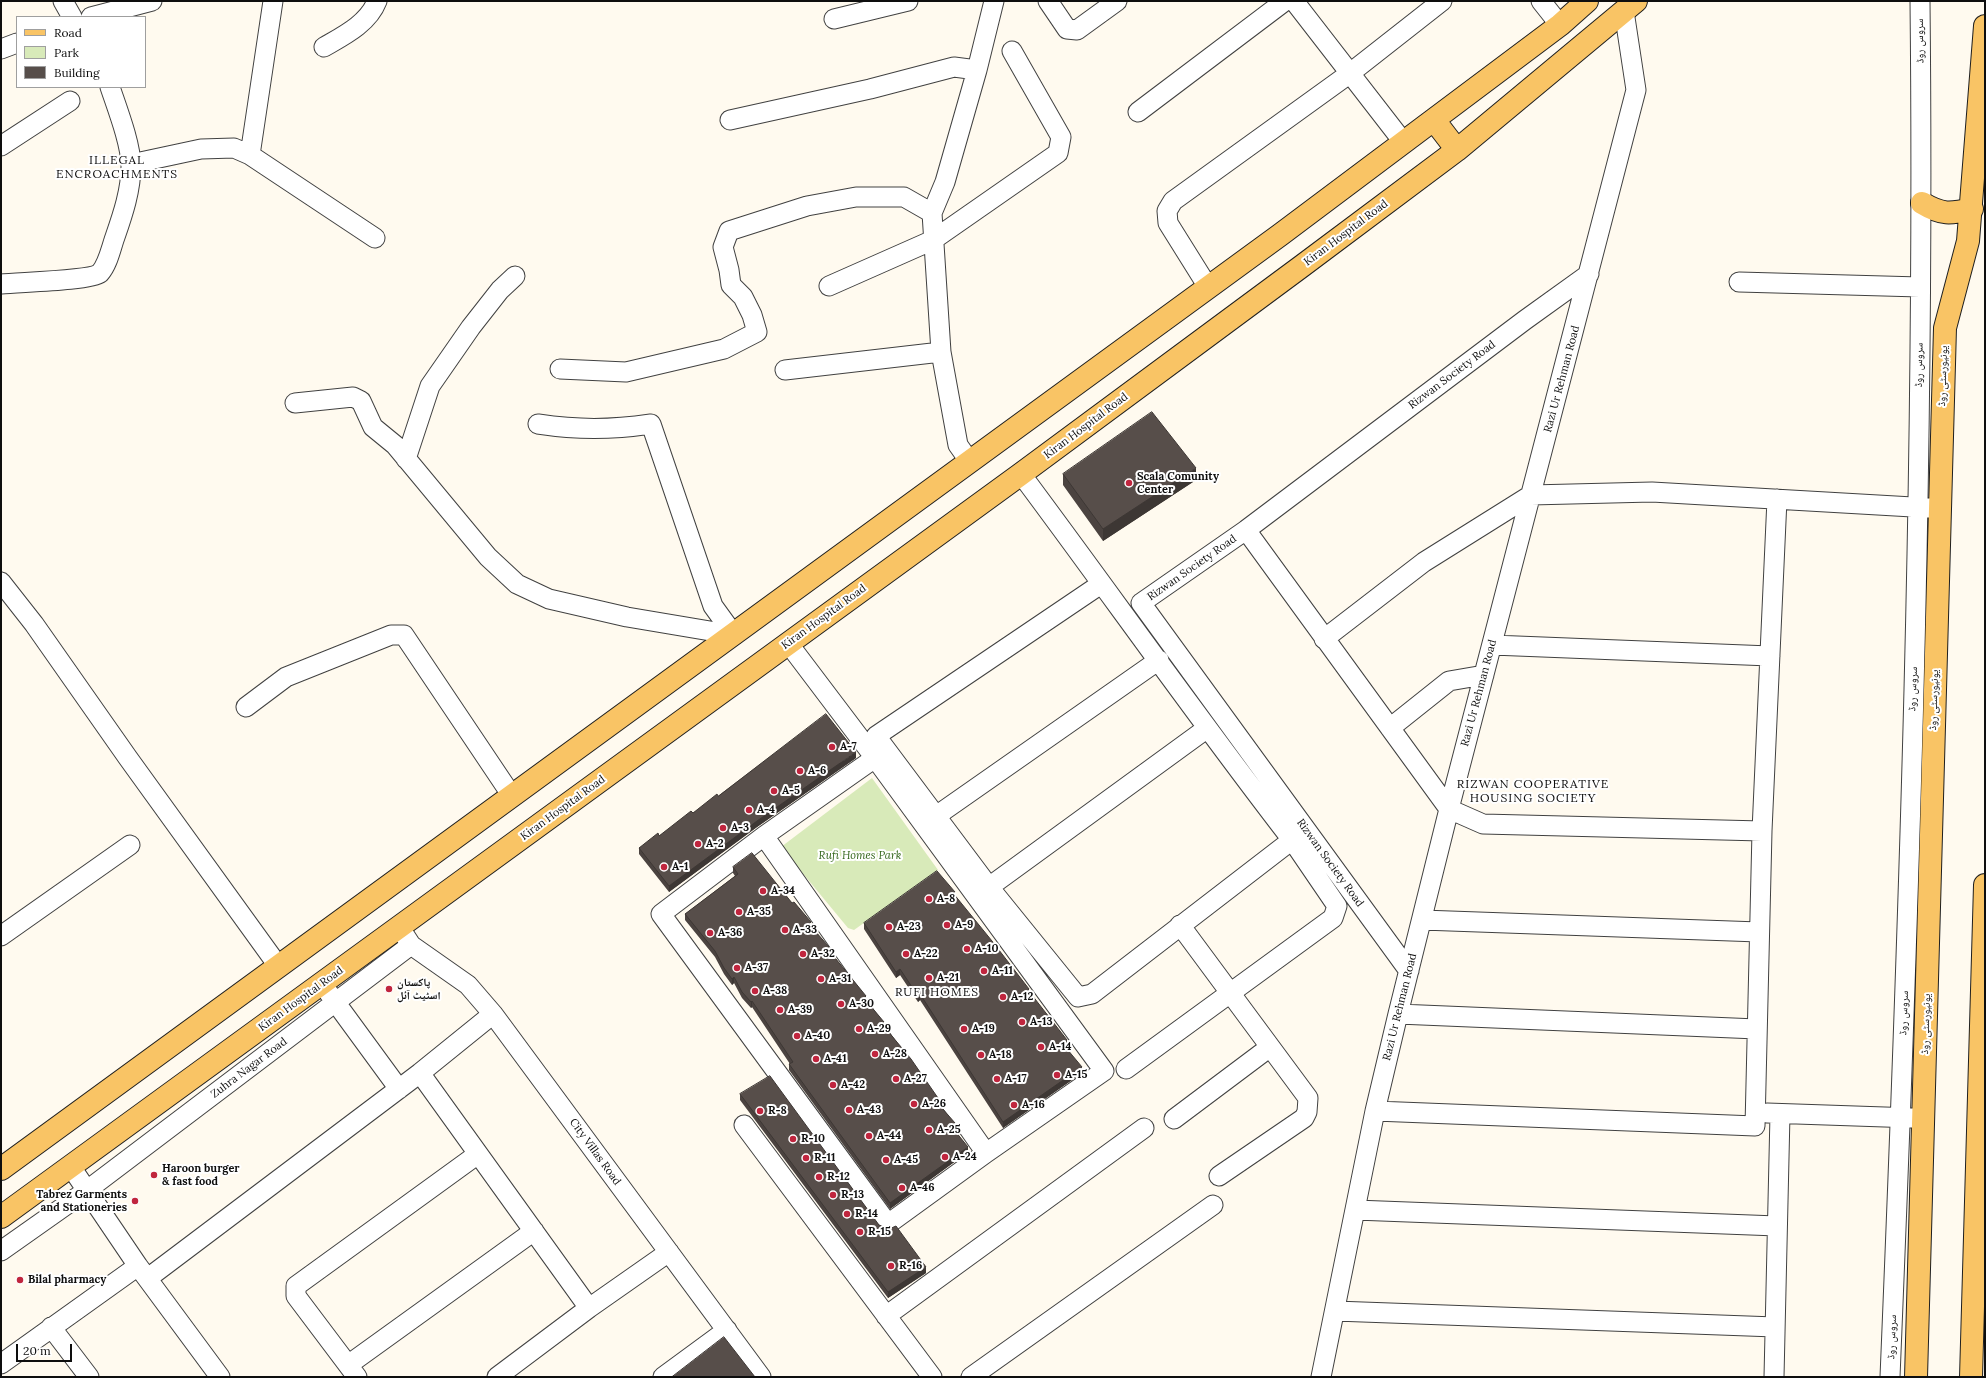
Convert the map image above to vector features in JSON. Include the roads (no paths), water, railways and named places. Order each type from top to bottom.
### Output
[{"type":"main road","points":[[1,1169],[734,635],[1404,143],[1560,25],[1587,1]]},
{"type":"main road","name":"Kiran Hospital Road","points":[[1,1217],[322,984],[405,936],[788,643],[1021,474],[1457,150],[1630,6]]},
{"type":"main road","name":"یونیورسٹی روڈ","points":[[1916,1377],[1945,328],[1967,248],[1972,209],[1985,26]]},
{"type":"main road","points":[[1434,120],[1457,150]]},
{"type":"main road","points":[[1922,203],[1937,212],[1954,214],[1972,209]]},
{"type":"main road","points":[[1971,1377],[1985,885]]},
{"type":"street","points":[[63,1],[71,16]]},
{"type":"street","points":[[96,16],[152,1]]},
{"type":"street","points":[[250,155],[273,1]]},
{"type":"street","points":[[324,48],[356,28],[374,7],[377,1]]},
{"type":"street","points":[[834,18],[908,1]]},
{"type":"street","points":[[970,462],[958,445],[941,352],[932,213],[945,182],[977,70],[994,1]]},
{"type":"street","points":[[1048,1],[1066,30],[1077,30],[1117,1]]},
{"type":"street","points":[[1138,112],[1285,1]]},
{"type":"street","points":[[1294,1],[1349,74],[1404,143]]},
{"type":"street","points":[[1208,287],[1168,224],[1167,211],[1173,201],[1349,74],[1422,7],[1442,1]]},
{"type":"street","points":[[1541,1],[1560,25]]},
{"type":"street","name":"سروس روڈ","points":[[1890,1377],[1901,1118],[1918,507],[1922,203],[1920,1]]},
{"type":"street","name":"Razi Ur Rehman Road","points":[[1322,1377],[1375,1111],[1398,1014],[1449,809],[1636,90],[1630,6]]},
{"type":"street","points":[[1,49],[16,43]]},
{"type":"street","points":[[829,286],[933,240],[1058,153],[1061,137],[1012,51]]},
{"type":"street","points":[[730,120],[870,89],[954,67],[977,70]]},
{"type":"street","points":[[1,284],[84,279],[99,273],[107,261],[130,183],[131,164],[122,123],[110,88]]},
{"type":"street","points":[[1,146],[70,101]]},
{"type":"street","points":[[131,164],[201,149],[234,148],[250,155],[375,238]]},
{"type":"street","points":[[560,369],[626,372],[724,349],[757,332],[752,315],[743,297],[731,285],[730,270],[723,246],[729,232],[807,206],[856,198],[904,197],[932,213]]},
{"type":"street","name":"Rizwan Society Road","points":[[1409,971],[1140,603],[1246,530],[1525,320],[1589,274]]},
{"type":"street","points":[[406,458],[430,386],[471,327],[500,290],[515,276]]},
{"type":"street","points":[[1739,282],[1920,288]]},
{"type":"street","points":[[785,370],[941,352]]},
{"type":"street","points":[[295,403],[353,397],[360,401],[373,427],[395,445],[488,557],[517,584],[549,600],[627,617],[734,635]]},
{"type":"street","points":[[538,424],[572,429],[617,429],[651,424],[713,606],[734,635]]},
{"type":"street","points":[[1021,474],[1101,584],[1159,660],[1206,729],[1292,840],[1337,906],[1334,918],[1229,992],[1126,1069]]},
{"type":"street","points":[[1324,639],[1424,562],[1531,495],[1652,492],[1939,509]]},
{"type":"street","points":[[1375,1111],[1755,1126],[1762,831],[1777,499]]},
{"type":"street","points":[[1246,530],[1449,809],[1483,824],[1762,831]]},
{"type":"street","points":[[1,582],[34,624],[132,765],[279,967]]},
{"type":"street","points":[[1101,584],[876,736],[988,887],[1078,997],[1092,994],[1292,840]]},
{"type":"street","points":[[246,707],[286,677],[391,634],[404,635],[512,796]]},
{"type":"street","points":[[788,643],[875,758],[1104,1072],[986,1153],[888,1224],[661,915],[764,836],[875,758]]},
{"type":"street","points":[[1492,645],[1770,656]]},
{"type":"street","points":[[936,816],[1159,660]]},
{"type":"street","points":[[1390,728],[1449,681],[1484,675]]},
{"type":"street","points":[[988,887],[1206,729]]},
{"type":"street","points":[[764,836],[986,1153]]},
{"type":"street","points":[[3,931],[130,845]]},
{"type":"street","points":[[1422,920],[1759,932]]},
{"type":"street","points":[[1180,925],[1308,1098],[1307,1112],[1304,1118],[1219,1176]]},
{"type":"street","name":"Zuhra Nagar Road","points":[[1,1251],[86,1191],[336,1002],[405,936]]},
{"type":"street","name":"City Villas Road","points":[[405,936],[468,985],[494,1014],[761,1377]]},
{"type":"street","points":[[322,984],[399,1089]]},
{"type":"street","points":[[1,1364],[51,1327],[143,1272],[399,1089],[494,1014]]},
{"type":"street","points":[[1398,1014],[1757,1029]]},
{"type":"street","points":[[1174,1119],[1270,1047]]},
{"type":"street","points":[[420,1073],[589,1308]]},
{"type":"street","points":[[1755,1113],[1923,1118]]},
{"type":"street","points":[[1774,1377],[1780,1114]]},
{"type":"street","points":[[744,1125],[932,1377]]},
{"type":"street","points":[[886,1316],[1144,1128]]},
{"type":"street","points":[[478,1154],[296,1286],[296,1296],[352,1371],[534,1231]]},
{"type":"street","points":[[71,1167],[86,1191],[143,1272],[220,1377]]},
{"type":"street","points":[[971,1377],[1213,1205]]},
{"type":"street","points":[[1355,1210],[1777,1226]]},
{"type":"street","points":[[497,1377],[589,1308],[669,1252]]},
{"type":"street","points":[[1335,1311],[1775,1327]]},
{"type":"street","points":[[51,1327],[89,1377]]},
{"type":"street","points":[[663,1377],[727,1330]]},
{"type":"place","name":"Scala Comunity Center","points":[[1129,483]]},
{"type":"place","name":"A-7","points":[[832,747]]},
{"type":"place","name":"A-6","points":[[800,771]]},
{"type":"place","name":"A-5","points":[[774,791]]},
{"type":"place","name":"A-4","points":[[749,810]]},
{"type":"place","name":"A-3","points":[[723,828]]},
{"type":"place","name":"A-2","points":[[698,844]]},
{"type":"place","name":"A-1","points":[[664,867]]},
{"type":"place","name":"A-34","points":[[763,891]]},
{"type":"place","name":"A-8","points":[[929,899]]},
{"type":"place","name":"A-35","points":[[739,912]]},
{"type":"place","name":"A-9","points":[[947,925]]},
{"type":"place","name":"A-23","points":[[889,927]]},
{"type":"place","name":"A-33","points":[[785,930]]},
{"type":"place","name":"A-36","points":[[710,933]]},
{"type":"place","name":"A-10","points":[[967,949]]},
{"type":"place","name":"A-32","points":[[803,954]]},
{"type":"place","name":"A-22","points":[[906,954]]},
{"type":"place","name":"A-37","points":[[737,968]]},
{"type":"place","name":"A-11","points":[[984,971]]},
{"type":"place","name":"A-21","points":[[929,978]]},
{"type":"place","name":"A-31","points":[[821,979]]},
{"type":"place","name":"پاکستان اسٹیٹ آئل","points":[[389,989]]},
{"type":"place","name":"A-38","points":[[755,991]]},
{"type":"place","name":"A-12","points":[[1003,997]]},
{"type":"place","name":"A-30","points":[[841,1004]]},
{"type":"place","name":"A-39","points":[[780,1010]]},
{"type":"place","name":"A-13","points":[[1022,1022]]},
{"type":"place","name":"A-29","points":[[859,1029]]},
{"type":"place","name":"A-19","points":[[964,1029]]},
{"type":"place","name":"A-40","points":[[797,1036]]},
{"type":"place","name":"A-14","points":[[1041,1047]]},
{"type":"place","name":"A-28","points":[[875,1054]]},
{"type":"place","name":"A-18","points":[[981,1055]]},
{"type":"place","name":"A-41","points":[[816,1059]]},
{"type":"place","name":"A-15","points":[[1057,1075]]},
{"type":"place","name":"A-27","points":[[896,1079]]},
{"type":"place","name":"A-17","points":[[997,1079]]},
{"type":"place","name":"A-42","points":[[833,1085]]},
{"type":"place","name":"A-26","points":[[914,1104]]},
{"type":"place","name":"A-16","points":[[1014,1105]]},
{"type":"place","name":"A-43","points":[[849,1110]]},
{"type":"place","name":"R-8","points":[[760,1111]]},
{"type":"place","name":"A-25","points":[[929,1130]]},
{"type":"place","name":"A-44","points":[[869,1136]]},
{"type":"place","name":"R-10","points":[[793,1139]]},
{"type":"place","name":"A-24","points":[[945,1157]]},
{"type":"place","name":"R-11","points":[[806,1158]]},
{"type":"place","name":"A-45","points":[[886,1160]]},
{"type":"place","name":"Haroon burger & fast food","points":[[154,1175]]},
{"type":"place","name":"R-12","points":[[819,1177]]},
{"type":"place","name":"A-46","points":[[902,1188]]},
{"type":"place","name":"R-13","points":[[833,1195]]},
{"type":"place","name":"Tabrez Garments and Stationeries","points":[[135,1201]]},
{"type":"place","name":"R-14","points":[[847,1214]]},
{"type":"place","name":"R-15","points":[[860,1232]]},
{"type":"place","name":"R-16","points":[[891,1266]]},
{"type":"place","name":"Bilal pharmacy","points":[[20,1280]]},
{"type":"district","name":"ILLEGAL ENCROACHMENTS","points":[[117,168]]},
{"type":"district","name":"RIZWAN COOPERATIVE HOUSING SOCIETY","points":[[1533,792]]},
{"type":"district","name":"RUFI HOMES","points":[[937,993]]},
{"type":"park label","name":"Rufi Homes Park","points":[[860,856]]}]
